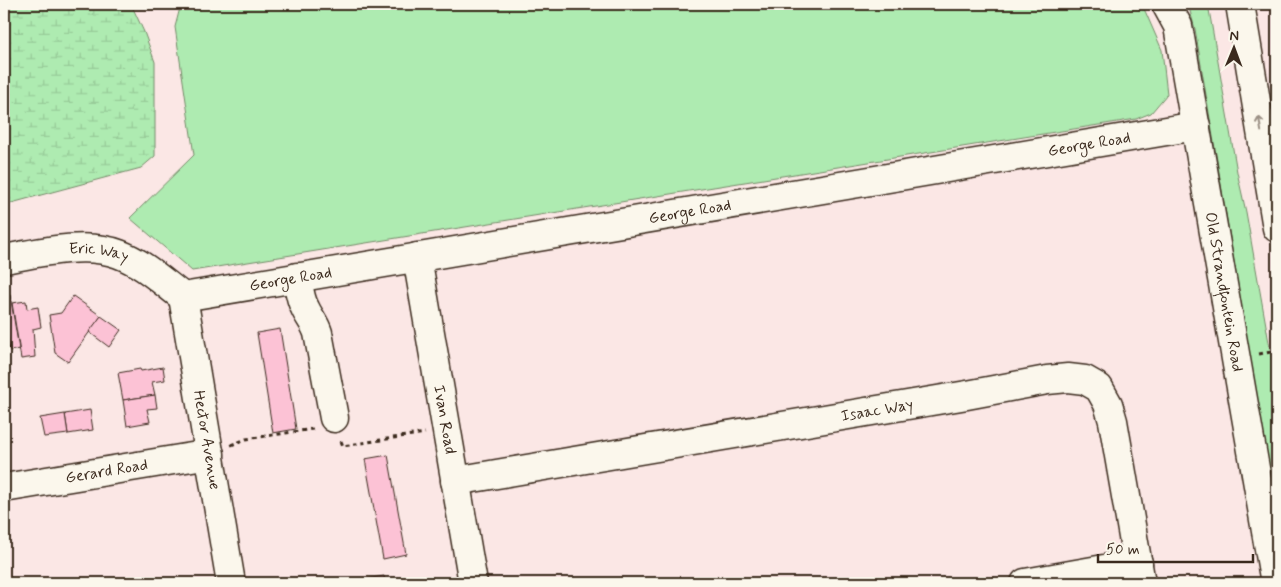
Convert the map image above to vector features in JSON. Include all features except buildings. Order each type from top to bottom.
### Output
[{"type":"street","name":"Old Strandfontein Road","points":[[1166,4],[1178,26],[1275,583]]},
{"type":"street","points":[[1240,4],[1277,228]]},
{"type":"street","name":"George Road","points":[[183,297],[1196,126]]},
{"type":"street","name":"Eric Way","points":[[4,259],[62,250],[92,248],[118,253],[139,264],[183,297]]},
{"type":"street","name":"Ivan Road","points":[[417,256],[473,583]]},
{"type":"street","points":[[297,277],[301,300],[305,310],[315,323],[318,333],[334,418]]},
{"type":"street","name":"Hector Avenue","points":[[183,297],[231,583]]},
{"type":"street","name":"Isaac Way","points":[[455,481],[1047,380],[1068,378],[1086,380],[1099,388],[1108,404],[1140,573]]},
{"type":"street","name":"Gerard Road","points":[[4,488],[210,454]]},
{"type":"street","points":[[1025,583],[1140,573]]},
{"type":"green space","points":[[4,4],[131,4],[155,62],[155,156],[141,168],[4,205]]},
{"type":"green space","points":[[181,4],[1142,4],[1162,50],[1167,94],[1151,113],[1136,119],[192,271],[130,218],[194,155],[175,27]]},
{"type":"green space","points":[[1188,4],[1208,4],[1277,388],[1277,519],[1195,29]]}]
